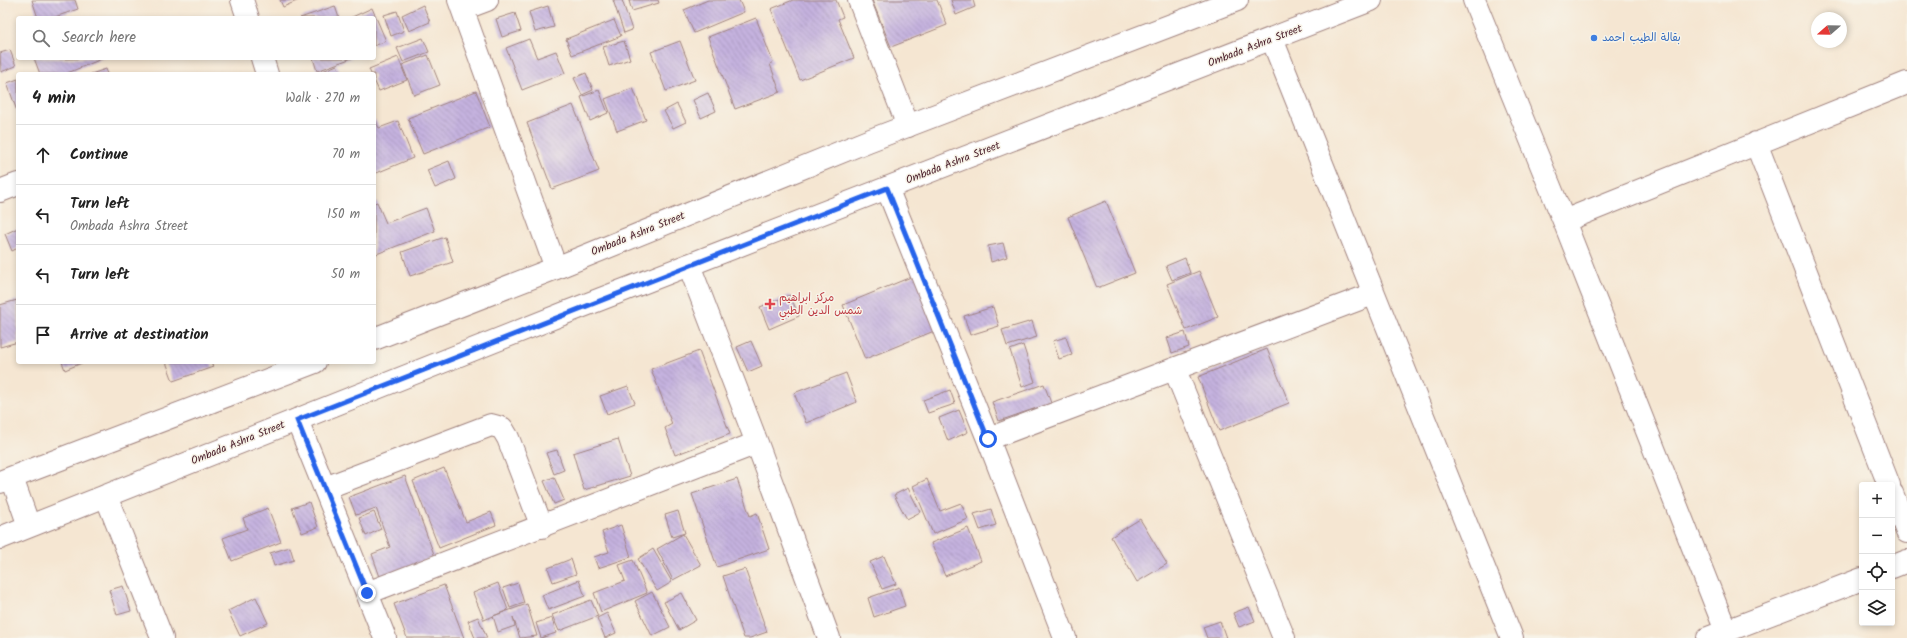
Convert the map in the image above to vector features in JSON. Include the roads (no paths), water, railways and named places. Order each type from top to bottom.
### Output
[{"type":"street","points":[[242,0],[247,16]]},
{"type":"street","points":[[487,0],[461,5],[556,268]]},
{"type":"street","points":[[859,0],[908,126]]},
{"type":"street","name":"Ombada Ashra Street","points":[[376,338],[556,268],[908,126],[1237,0]]},
{"type":"street","name":"Ombada Ashra Street","points":[[0,538],[689,265],[1371,0]]},
{"type":"street","points":[[1474,0],[1564,221],[1717,634],[1859,580]]},
{"type":"street","points":[[1272,39],[1512,638]]},
{"type":"street","points":[[263,60],[266,72]]},
{"type":"street","points":[[1564,221],[1907,83]]},
{"type":"street","points":[[1756,143],[1888,482]]},
{"type":"street","points":[[0,191],[16,185]]},
{"type":"street","points":[[887,188],[988,439],[1065,638]]},
{"type":"street","points":[[689,265],[757,443],[822,636]]},
{"type":"street","points":[[988,439],[1175,370],[1373,294]]},
{"type":"street","points":[[29,526],[6,480],[310,364]]},
{"type":"street","points":[[1175,370],[1284,638]]},
{"type":"street","points":[[297,420],[385,638]]},
{"type":"street","points":[[325,488],[491,425],[502,428],[508,438],[542,527]]},
{"type":"street","points":[[367,593],[542,527],[757,443]]},
{"type":"street","points":[[106,496],[162,638]]},
{"type":"street","points":[[1895,501],[1907,532]]},
{"type":"street","points":[[1895,566],[1907,561]]},
{"type":"place","name":"بقالة الطيب احمد","points":[[1594,38]]},
{"type":"place","name":"مركز ابراهيم شمس الدين الطبي","points":[[770,304]]}]
